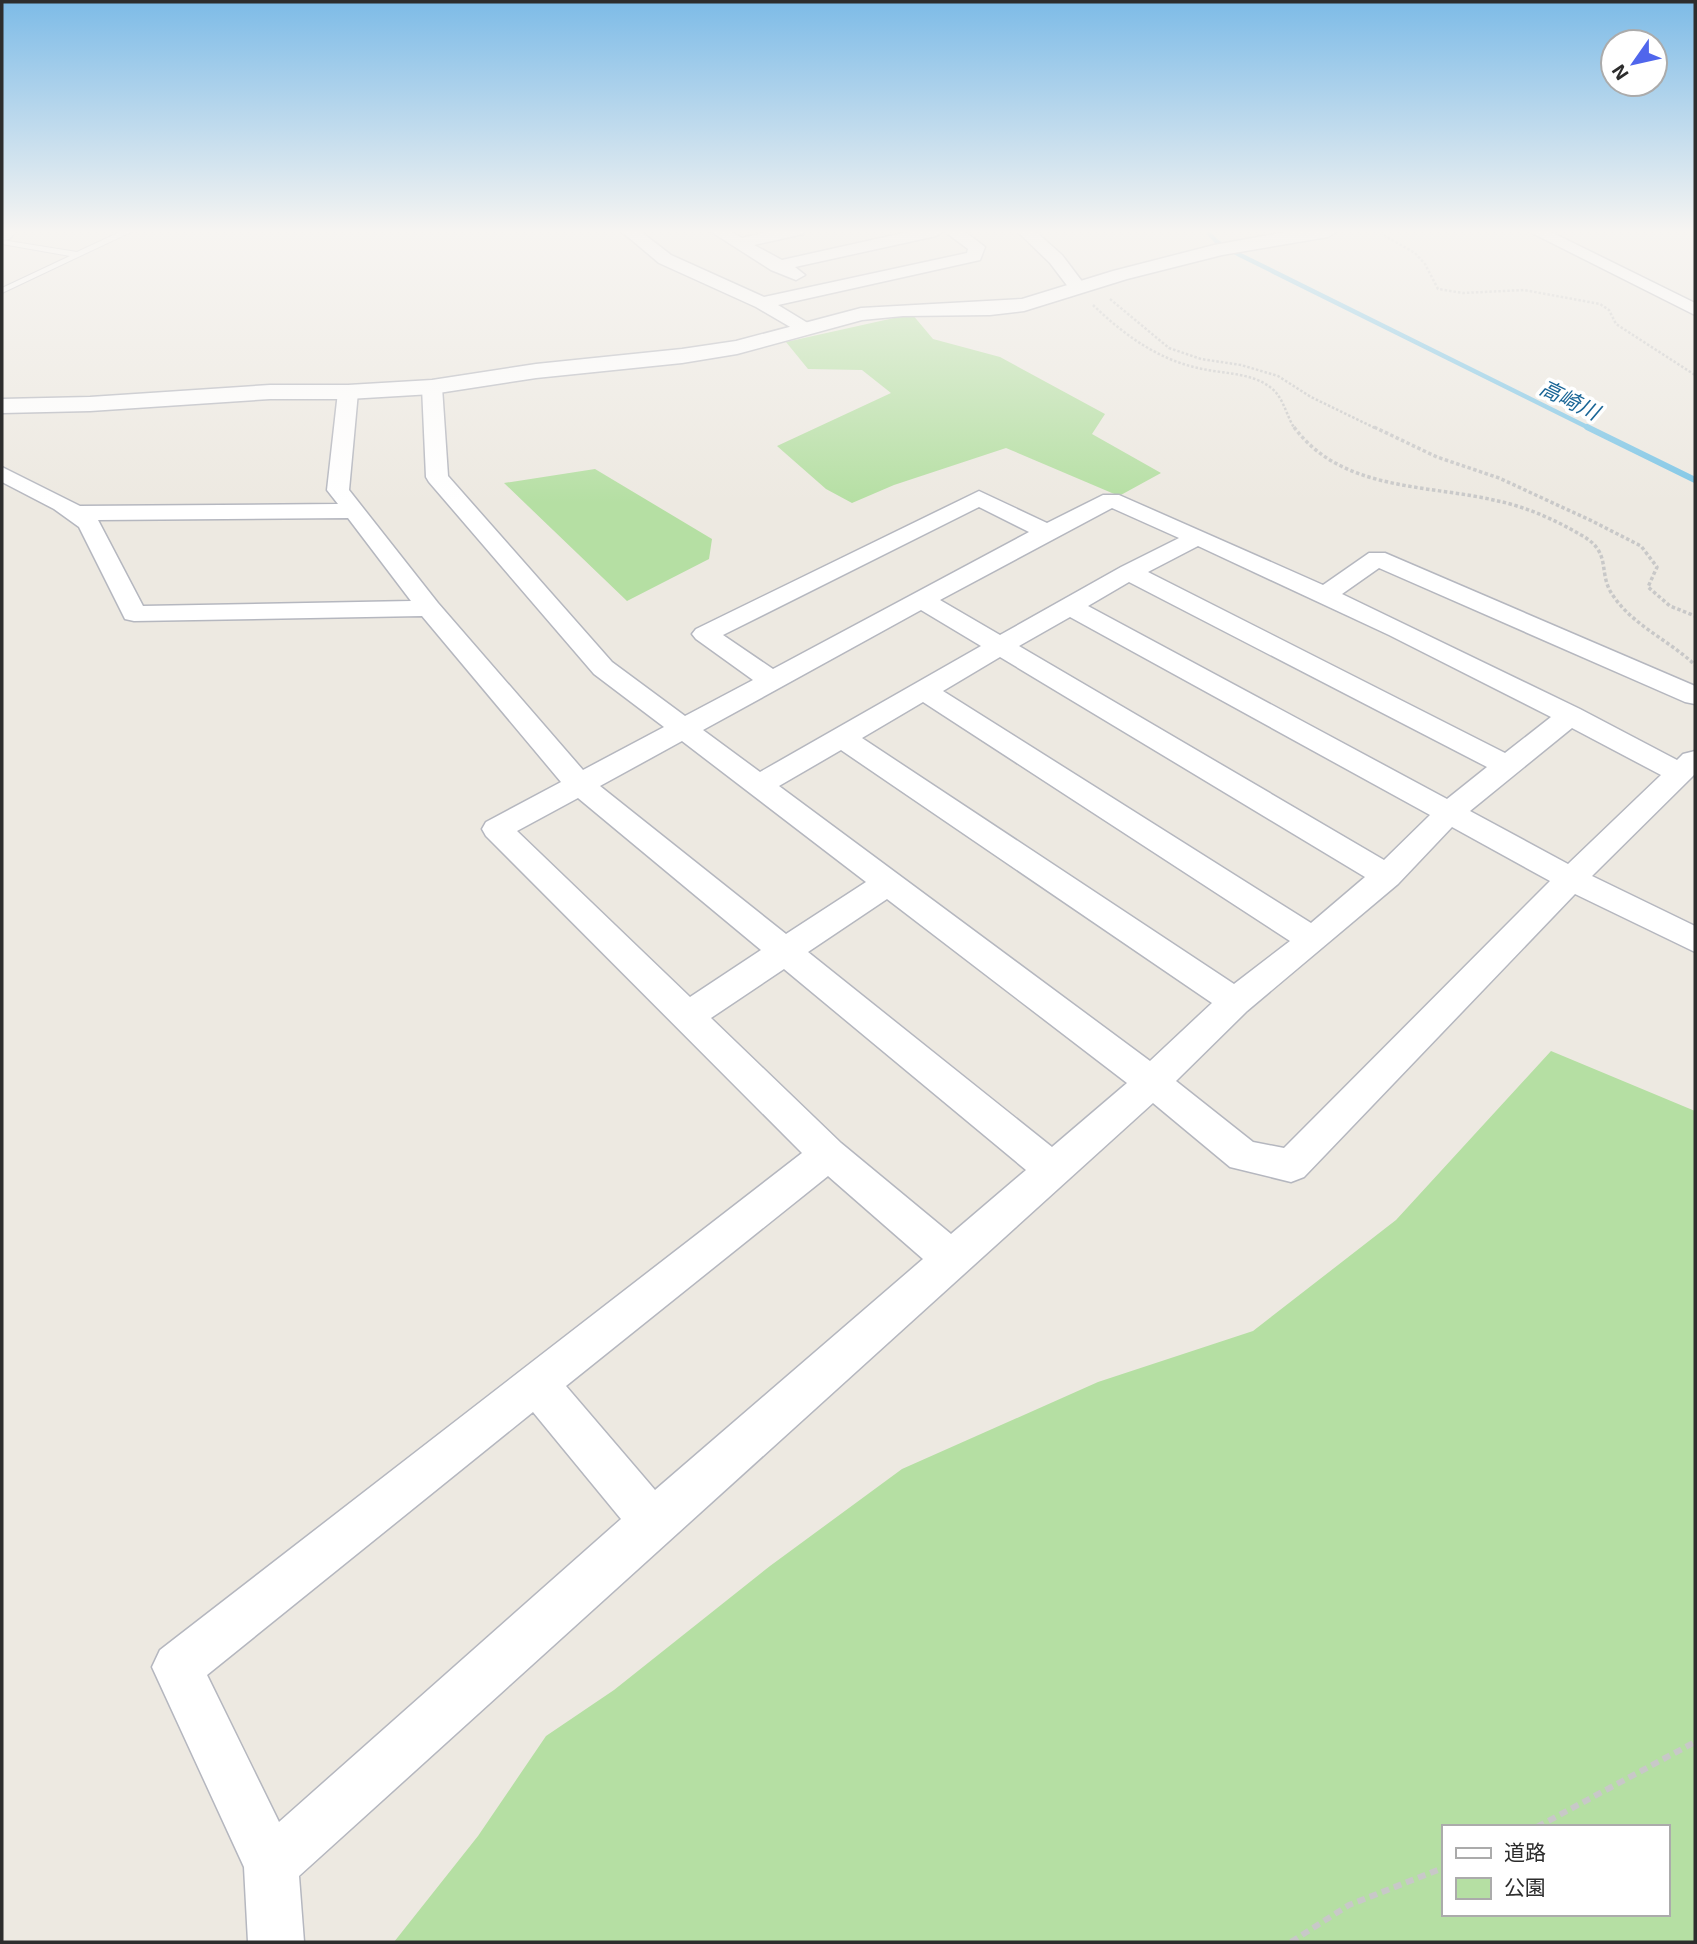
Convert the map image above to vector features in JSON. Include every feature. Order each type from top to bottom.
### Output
[{"type":"street","points":[[791,322],[804,330]]},
{"type":"street","points":[[2,406],[90,404],[270,392],[348,392],[432,387],[536,371],[682,356],[737,347],[833,322]]},
{"type":"street","points":[[432,387],[437,477],[603,668],[683,727],[1152,1082],[1242,1156],[1291,1166],[1571,879],[1687,765],[1570,715],[1199,537],[1111,500],[683,727],[497,829],[828,1154],[951,1258]]},
{"type":"street","points":[[348,392],[338,490],[429,608],[579,784],[1051,1168]]},
{"type":"street","points":[[2,474],[89,523],[134,614],[429,608]]},
{"type":"street","points":[[771,680],[705,634],[979,498],[1047,532]]},
{"type":"street","points":[[73,513],[353,511]]},
{"type":"street","points":[[759,785],[1129,572],[1199,537]]},
{"type":"street","points":[[1324,596],[1377,558],[1695,696]]},
{"type":"street","points":[[1129,572],[1507,766]]},
{"type":"street","points":[[922,600],[1387,876]]},
{"type":"street","points":[[1069,607],[1451,811],[1571,879],[1695,940]]},
{"type":"street","points":[[925,691],[1313,940]]},
{"type":"street","points":[[271,1865],[1051,1168],[1152,1082],[1236,1002],[1387,876],[1451,811],[1570,715]]},
{"type":"street","points":[[843,738],[1236,1002]]},
{"type":"street","points":[[686,1017],[888,883]]},
{"type":"street","points":[[276,1942],[271,1865],[177,1667],[828,1154]]},
{"type":"street","points":[[537,1384],[653,1522]]},
{"type":"path","points":[[1113,322],[1169,360],[1199,369],[1236,374],[1267,385],[1283,401],[1287,417],[1311,447],[1355,472],[1413,490],[1502,502],[1558,523],[1598,546],[1605,563],[1610,593],[1634,618],[1685,654],[1695,666]]},
{"type":"path","points":[[1133,322],[1169,348],[1202,359],[1241,365],[1278,376],[1311,397],[1425,451],[1499,478],[1592,521],[1641,547],[1657,567],[1648,587],[1670,606],[1695,616]]},
{"type":"path","points":[[1615,322],[1695,375]]},
{"type":"path","points":[[1540,1825],[1695,1742]]},
{"type":"path","points":[[1291,1942],[1349,1905],[1442,1868]]},
{"type":"green space","points":[[877,322],[918,322],[933,339],[1000,357],[1105,414],[1092,434],[1161,473],[1119,496],[1006,448],[894,485],[852,503],[826,489],[777,446],[891,393],[862,370],[808,369],[786,342]]},
{"type":"green space","points":[[595,469],[712,539],[709,559],[627,601],[504,483]]},
{"type":"green space","points":[[1551,1051],[1695,1111],[1695,1942],[394,1942],[478,1836],[546,1736],[614,1690],[770,1566],[902,1469],[1098,1382],[1253,1331],[1396,1220]]},
{"type":"waterway","name":"高崎川","points":[[1375,322],[1591,429]]},
{"type":"waterway","name":"高崎川","points":[[1587,427],[1695,480]]}]
